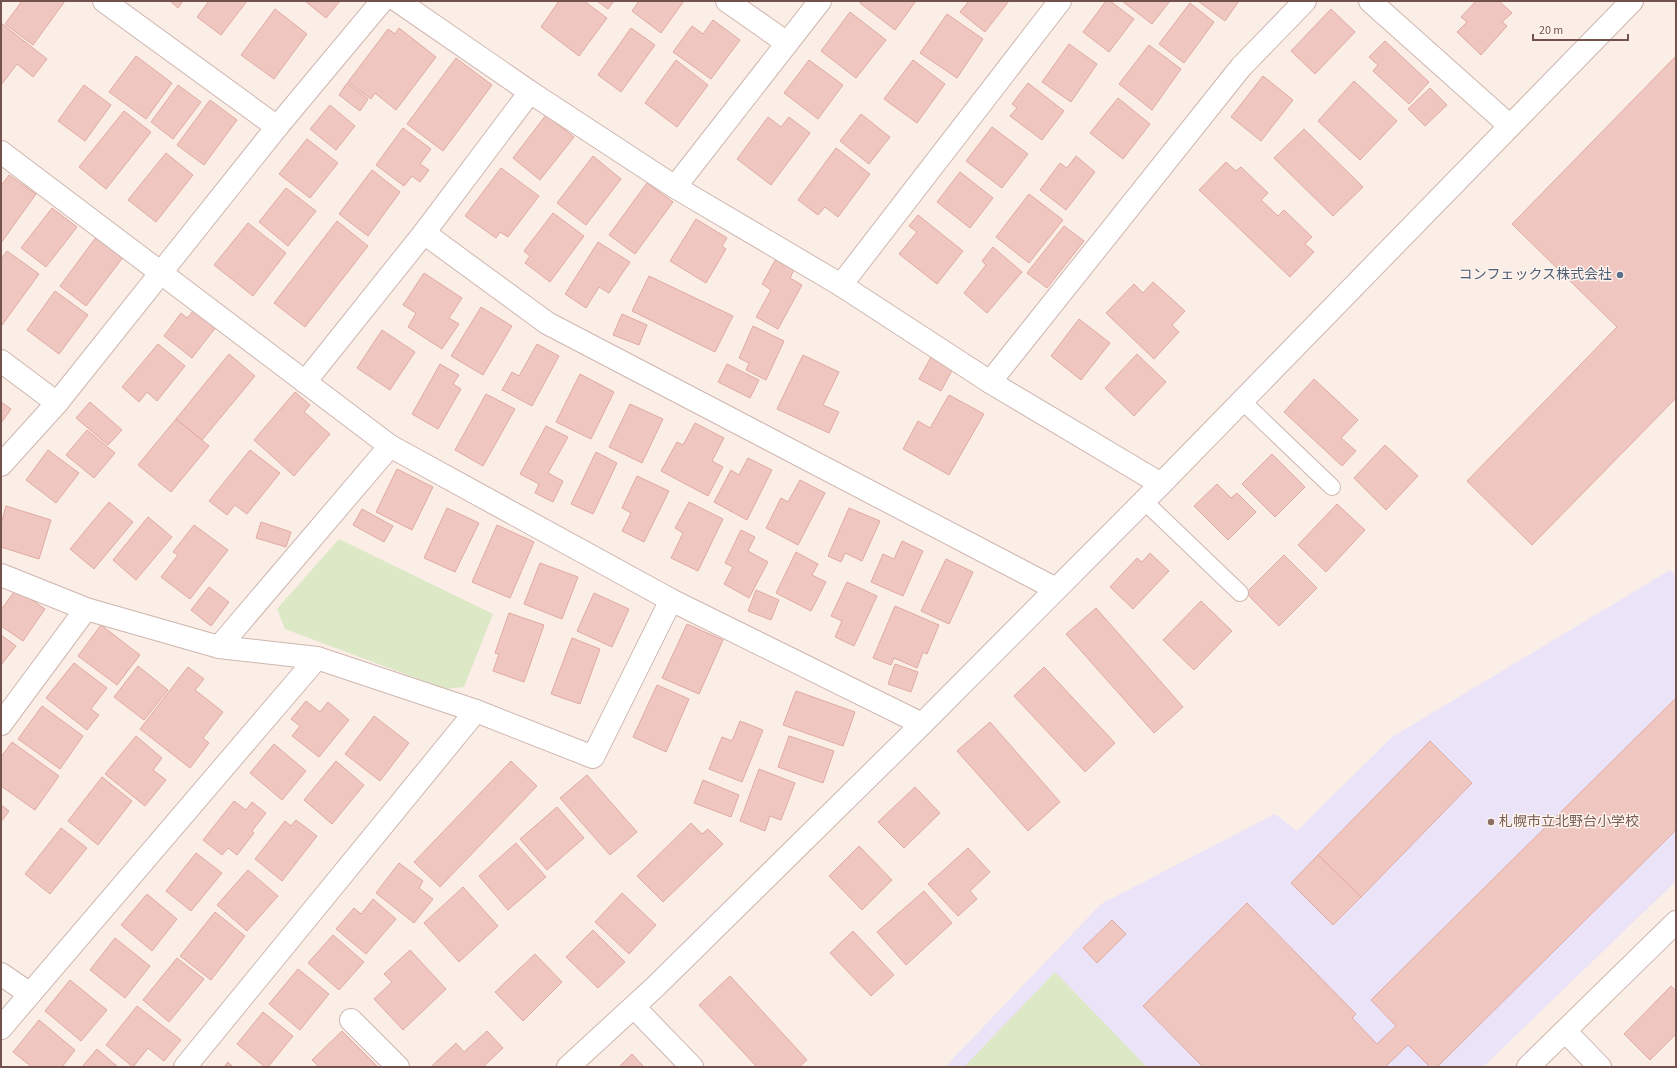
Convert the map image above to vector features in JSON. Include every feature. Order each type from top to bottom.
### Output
[{"type":"street","points":[[104,1],[277,126]]},
{"type":"street","points":[[1,465],[57,403],[277,126],[382,1]]},
{"type":"street","points":[[398,1],[530,92],[675,187],[841,285],[990,382],[1161,484]]},
{"type":"street","points":[[727,1],[787,44]]},
{"type":"street","points":[[675,187],[820,1]]},
{"type":"street","points":[[841,285],[1060,1]]},
{"type":"street","points":[[990,382],[1241,67],[1305,1]]},
{"type":"street","points":[[1370,1],[1510,126]]},
{"type":"street","points":[[568,1067],[634,1007],[922,724],[1161,484],[1632,1]]},
{"type":"street","points":[[305,382],[424,233],[530,92]]},
{"type":"street","points":[[1,152],[390,446],[671,600],[922,724]]},
{"type":"street","points":[[424,233],[547,323],[1056,589]]},
{"type":"street","points":[[1,361],[57,403]]},
{"type":"street","points":[[219,647],[390,446]]},
{"type":"street","points":[[1,575],[86,609],[219,647],[317,658],[476,711],[593,757],[671,600]]},
{"type":"street","points":[[1,724],[86,609]]},
{"type":"street","points":[[1,1028],[317,658]]},
{"type":"street","points":[[185,1067],[476,711]]},
{"type":"street","points":[[1528,1067],[1676,922]]},
{"type":"street","points":[[1,974],[30,994]]},
{"type":"street","points":[[634,1007],[692,1067]]},
{"type":"street","points":[[351,1020],[398,1067]]},
{"type":"street","points":[[1565,1031],[1600,1067]]},
{"type":"lane","points":[[1242,400],[1332,487]]},
{"type":"lane","points":[[1144,501],[1240,593]]},
{"type":"shaded area","name":"札幌市立北野台小学校","points":[[1670,570],[1676,575],[1676,881],[1483,1067],[945,1067],[1101,904],[1275,814],[1297,831],[1392,737]]},
{"type":"green space","points":[[339,539],[493,614],[464,687],[445,689],[285,629],[277,609]]},
{"type":"green space","points":[[1055,972],[1147,1067],[964,1067]]},
{"type":"building","points":[[22,1],[65,1],[33,45],[5,24]]},
{"type":"building","points":[[170,1],[183,1],[178,8]]},
{"type":"building","points":[[209,1],[247,1],[221,35],[197,17]]},
{"type":"building","points":[[305,1],[340,1],[326,18]]},
{"type":"building","points":[[559,1],[584,1],[607,18],[579,56],[541,27]]},
{"type":"building","points":[[597,1],[614,1],[608,9]]},
{"type":"building","points":[[639,1],[684,1],[661,33],[632,11]]},
{"type":"building","points":[[862,1],[916,1],[895,30],[860,3]]},
{"type":"building","points":[[969,1],[1009,1],[985,32],[960,12]]},
{"type":"building","points":[[1106,1],[1110,1],[1134,19],[1109,52],[1083,32]]},
{"type":"building","points":[[1122,1],[1170,1],[1152,24]]},
{"type":"building","points":[[1198,1],[1239,1],[1225,21]]},
{"type":"building","points":[[1476,1],[1499,1],[1512,13],[1502,22],[1507,26],[1481,55],[1457,32],[1467,22],[1461,17]]},
{"type":"building","points":[[1190,3],[1214,22],[1184,63],[1159,44]]},
{"type":"building","points":[[275,9],[307,34],[274,79],[241,55]]},
{"type":"building","points":[[1331,9],[1355,32],[1315,74],[1291,51]]},
{"type":"building","points":[[850,12],[886,40],[856,78],[821,51]]},
{"type":"building","points":[[947,14],[983,39],[957,78],[920,53]]},
{"type":"building","points":[[713,20],[740,40],[711,79],[673,52],[692,26],[703,34]]},
{"type":"building","points":[[1,23],[47,59],[33,77],[17,64],[1,85]]},
{"type":"building","points":[[399,28],[436,57],[396,110],[375,93],[371,99],[348,82],[388,29],[395,34]]},
{"type":"building","points":[[631,28],[655,45],[621,92],[598,75]]},
{"type":"building","points":[[1385,41],[1429,82],[1409,104],[1373,71],[1378,65],[1369,57]]},
{"type":"building","points":[[1069,44],[1097,64],[1071,102],[1042,82]]},
{"type":"building","points":[[1149,45],[1181,69],[1152,110],[1119,84]]},
{"type":"building","points":[[136,56],[172,83],[146,119],[109,92]]},
{"type":"building","name":"コンフェックス株式会社","points":[[1676,56],[1676,398],[1532,545],[1467,481],[1617,327],[1512,224]]},
{"type":"building","points":[[456,58],[492,85],[443,151],[407,124]]},
{"type":"building","points":[[676,60],[708,85],[677,127],[645,103]]},
{"type":"building","points":[[809,60],[843,85],[818,119],[784,93]]},
{"type":"building","points":[[913,60],[945,84],[917,123],[884,99]]},
{"type":"building","points":[[1263,76],[1293,100],[1261,141],[1231,117]]},
{"type":"building","points":[[1354,81],[1397,121],[1360,160],[1318,121]]},
{"type":"building","points":[[347,83],[368,99],[360,111],[339,95]]},
{"type":"building","points":[[1028,83],[1064,111],[1042,140],[1010,116],[1017,108],[1012,104]]},
{"type":"building","points":[[84,85],[111,105],[85,141],[58,121]]},
{"type":"building","points":[[178,85],[201,102],[173,139],[151,122]]},
{"type":"building","points":[[1430,88],[1447,105],[1425,126],[1408,109]]},
{"type":"building","points":[[1118,98],[1150,124],[1123,159],[1090,133]]},
{"type":"building","points":[[210,100],[237,120],[204,165],[177,145]]},
{"type":"building","points":[[330,105],[355,126],[336,150],[310,129]]},
{"type":"building","points":[[124,111],[151,132],[106,189],[79,167]]},
{"type":"building","points":[[861,114],[890,137],[869,164],[840,141]]},
{"type":"building","points":[[546,115],[574,137],[540,180],[513,158]]},
{"type":"building","points":[[768,117],[781,127],[789,117],[810,133],[771,185],[737,159]]},
{"type":"building","points":[[992,127],[1028,154],[1002,188],[966,161]]},
{"type":"building","points":[[403,128],[431,149],[420,164],[429,170],[420,182],[412,176],[404,186],[376,165]]},
{"type":"building","points":[[1304,129],[1363,187],[1333,216],[1274,158]]},
{"type":"building","points":[[307,139],[338,163],[310,198],[279,174]]},
{"type":"building","points":[[836,148],[870,174],[838,217],[825,207],[818,215],[798,200]]},
{"type":"building","points":[[166,153],[193,175],[156,222],[128,200]]},
{"type":"building","points":[[593,156],[621,179],[586,225],[557,203]]},
{"type":"building","points":[[1076,156],[1095,172],[1066,210],[1040,190],[1060,163],[1067,168]]},
{"type":"building","points":[[1226,162],[1236,171],[1241,167],[1268,193],[1261,200],[1278,216],[1284,210],[1312,237],[1305,244],[1314,252],[1290,277],[1199,190]]},
{"type":"building","points":[[501,168],[539,196],[508,237],[500,232],[496,238],[465,216]]},
{"type":"building","points":[[372,170],[400,192],[368,236],[339,214]]},
{"type":"building","points":[[960,172],[993,198],[970,228],[937,202]]},
{"type":"building","points":[[9,175],[36,194],[1,243],[1,186]]},
{"type":"building","points":[[647,183],[673,202],[635,254],[609,235]]},
{"type":"building","points":[[286,188],[316,211],[288,246],[259,222]]},
{"type":"building","points":[[1029,194],[1063,220],[1029,263],[996,237]]},
{"type":"building","points":[[52,208],[77,227],[46,267],[21,248]]},
{"type":"building","points":[[553,213],[584,236],[550,282],[525,263],[530,256],[524,251]]},
{"type":"building","points":[[918,215],[963,251],[937,284],[899,254],[917,232],[909,226]]},
{"type":"building","points":[[696,219],[727,238],[722,246],[726,249],[706,283],[670,261]]},
{"type":"building","points":[[337,221],[368,246],[305,327],[274,303]]},
{"type":"building","points":[[248,223],[286,253],[253,296],[214,265]]},
{"type":"building","points":[[1064,226],[1084,241],[1047,288],[1027,273]]},
{"type":"building","points":[[97,236],[124,256],[86,306],[60,286]]},
{"type":"building","points":[[598,242],[630,262],[609,293],[599,287],[586,308],[565,294]]},
{"type":"building","points":[[993,247],[1022,272],[987,313],[964,293],[986,265],[982,261]]},
{"type":"building","points":[[7,251],[39,274],[2,325],[1,259]]},
{"type":"building","points":[[777,257],[795,267],[790,278],[802,285],[778,329],[756,317],[771,290],[762,284]]},
{"type":"building","points":[[424,273],[462,298],[449,318],[459,324],[442,349],[408,327],[416,313],[403,305]]},
{"type":"building","points":[[649,276],[733,316],[715,352],[632,311]]},
{"type":"building","points":[[1153,282],[1185,311],[1172,325],[1179,332],[1154,359],[1106,313],[1134,284],[1143,293]]},
{"type":"building","points":[[55,291],[88,315],[59,354],[27,330]]},
{"type":"building","points":[[481,307],[512,326],[483,375],[451,356]]},
{"type":"building","points":[[194,310],[216,327],[192,358],[164,336],[181,313],[187,318]]},
{"type":"building","points":[[622,314],[647,325],[639,345],[613,335]]},
{"type":"building","points":[[1079,319],[1110,343],[1081,380],[1051,356]]},
{"type":"building","points":[[753,326],[784,341],[766,380],[746,370],[749,363],[739,358]]},
{"type":"building","points":[[382,330],[415,352],[390,390],[357,368]]},
{"type":"building","points":[[158,344],[185,366],[157,401],[147,392],[139,402],[122,387]]},
{"type":"building","points":[[537,344],[559,356],[532,406],[502,390],[512,372],[519,376]]},
{"type":"building","points":[[933,353],[955,365],[941,391],[919,379]]},
{"type":"building","points":[[229,354],[255,376],[202,440],[176,419]]},
{"type":"building","points":[[1137,354],[1166,382],[1134,416],[1105,388]]},
{"type":"building","points":[[803,355],[839,372],[823,405],[839,412],[829,433],[777,409]]},
{"type":"building","points":[[440,364],[459,375],[453,384],[461,389],[438,429],[412,414]]},
{"type":"building","points":[[727,364],[759,380],[750,398],[718,382]]},
{"type":"building","points":[[580,374],[614,392],[591,439],[556,422]]},
{"type":"building","points":[[1314,379],[1358,420],[1341,438],[1356,451],[1342,466],[1284,412]]},
{"type":"building","points":[[295,392],[310,405],[304,412],[330,434],[294,476],[254,440]]},
{"type":"building","points":[[486,394],[515,409],[483,466],[455,450]]},
{"type":"building","points":[[949,395],[984,414],[949,475],[903,449],[918,421],[930,428]]},
{"type":"building","points":[[1,402],[11,409],[1,423]]},
{"type":"building","points":[[90,402],[122,430],[108,445],[76,418]]},
{"type":"building","points":[[630,404],[663,419],[642,463],[609,447]]},
{"type":"building","points":[[176,419],[209,446],[171,492],[138,465]]},
{"type":"building","points":[[695,423],[724,438],[712,461],[723,467],[708,496],[661,471],[677,442],[683,445]]},
{"type":"building","points":[[546,426],[568,437],[548,473],[563,481],[553,502],[535,493],[539,484],[520,474]]},
{"type":"building","points":[[87,430],[115,453],[94,478],[66,455]]},
{"type":"building","points":[[1385,445],[1418,476],[1386,510],[1354,478]]},
{"type":"building","points":[[48,450],[79,473],[56,503],[26,480]]},
{"type":"building","points":[[250,450],[280,473],[247,514],[235,505],[227,515],[209,501]]},
{"type":"building","points":[[596,452],[617,463],[593,514],[571,504]]},
{"type":"building","points":[[1272,454],[1305,487],[1275,517],[1242,484]]},
{"type":"building","points":[[748,458],[772,470],[747,520],[714,502],[731,470],[739,475]]},
{"type":"building","points":[[397,469],[433,487],[412,530],[376,512]]},
{"type":"building","points":[[637,476],[669,491],[644,542],[622,531],[631,513],[622,508]]},
{"type":"building","points":[[800,480],[825,493],[798,545],[766,528],[781,498],[788,502]]},
{"type":"building","points":[[1217,484],[1231,498],[1237,493],[1256,512],[1228,540],[1194,506]]},
{"type":"building","points":[[109,502],[133,522],[94,569],[70,549]]},
{"type":"building","points":[[689,502],[723,519],[698,571],[671,558],[683,533],[675,528]]},
{"type":"building","points":[[1337,504],[1365,530],[1326,572],[1298,545]]},
{"type":"building","points":[[6,506],[51,520],[39,559],[1,547],[1,524]]},
{"type":"building","points":[[447,508],[479,523],[455,572],[424,558]]},
{"type":"building","points":[[849,508],[880,521],[862,561],[845,553],[841,562],[828,556]]},
{"type":"building","points":[[362,509],[393,526],[384,542],[353,525]]},
{"type":"building","points":[[148,517],[172,537],[136,580],[113,560]]},
{"type":"building","points":[[261,522],[291,532],[286,547],[256,538]]},
{"type":"building","points":[[194,525],[228,550],[190,599],[161,577],[178,555],[173,552]]},
{"type":"building","points":[[497,525],[534,542],[510,598],[472,582]]},
{"type":"building","points":[[741,530],[755,537],[748,551],[768,562],[749,598],[724,584],[733,567],[725,563]]},
{"type":"building","points":[[902,541],[923,551],[903,596],[871,582],[883,554],[894,559]]},
{"type":"building","points":[[796,552],[818,564],[812,575],[826,582],[811,611],[776,593]]},
{"type":"building","points":[[1150,553],[1169,571],[1133,609],[1110,587],[1137,558],[1142,562]]},
{"type":"building","points":[[1284,555],[1317,588],[1279,626],[1246,593]]},
{"type":"building","points":[[946,559],[973,572],[949,624],[921,611]]},
{"type":"building","points":[[540,563],[578,577],[562,619],[524,604]]},
{"type":"building","points":[[847,582],[877,596],[854,646],[835,637],[842,621],[831,616]]},
{"type":"building","points":[[209,587],[229,602],[211,626],[191,610]]},
{"type":"building","points":[[16,589],[45,609],[23,641],[1,626],[1,610]]},
{"type":"building","points":[[756,590],[779,600],[771,620],[748,611]]},
{"type":"building","points":[[594,593],[629,609],[612,647],[577,631]]},
{"type":"building","points":[[1201,601],[1232,631],[1194,670],[1163,640]]},
{"type":"building","points":[[895,606],[939,625],[927,654],[923,652],[917,668],[894,658],[891,665],[873,658]]},
{"type":"building","points":[[1096,608],[1183,707],[1154,733],[1066,634]]},
{"type":"building","points":[[509,613],[544,625],[524,682],[493,671],[499,654],[495,653]]},
{"type":"building","points":[[687,624],[723,640],[699,694],[662,678]]},
{"type":"building","points":[[101,625],[140,655],[117,685],[78,656]]},
{"type":"building","points":[[1,635],[16,646],[1,665]]},
{"type":"building","points":[[572,638],[600,649],[580,704],[551,694]]},
{"type":"building","points":[[74,663],[107,688],[91,709],[99,715],[87,730],[46,698]]},
{"type":"building","points":[[895,664],[918,672],[911,692],[888,684]]},
{"type":"building","points":[[138,666],[168,690],[144,720],[114,697]]},
{"type":"building","points":[[188,667],[204,679],[195,690],[223,712],[203,738],[209,743],[190,768],[140,729]]},
{"type":"building","points":[[1044,667],[1115,743],[1085,772],[1014,696]]},
{"type":"building","points":[[657,685],[689,699],[666,752],[633,737]]},
{"type":"building","points":[[796,691],[855,712],[843,746],[783,725]]},
{"type":"building","points":[[1676,698],[1676,830],[1437,1067],[1430,1067],[1408,1045],[1385,1067],[1203,1067],[1143,1006],[1247,903],[1356,1014],[1352,1018],[1377,1044],[1396,1026],[1371,1000]]},
{"type":"building","points":[[306,701],[320,712],[328,702],[349,720],[319,757],[292,736],[300,726],[291,719]]},
{"type":"building","points":[[42,706],[83,736],[60,769],[18,739]]},
{"type":"building","points":[[374,716],[409,743],[380,781],[345,754]]},
{"type":"building","points":[[740,721],[763,730],[742,782],[709,769],[722,737],[732,741]]},
{"type":"building","points":[[990,722],[1060,802],[1028,831],[957,751]]},
{"type":"building","points":[[136,736],[162,758],[153,770],[166,780],[145,806],[105,774]]},
{"type":"building","points":[[789,736],[834,751],[823,783],[778,767]]},
{"type":"building","points":[[1430,741],[1472,783],[1361,897],[1318,855]]},
{"type":"building","points":[[12,742],[59,776],[35,810],[1,786],[1,757]]},
{"type":"building","points":[[274,744],[306,771],[282,800],[250,773]]},
{"type":"building","points":[[336,761],[364,785],[332,824],[304,800]]},
{"type":"building","points":[[511,761],[537,786],[440,887],[414,862]]},
{"type":"building","points":[[759,769],[795,783],[781,820],[770,816],[765,831],[740,821]]},
{"type":"building","points":[[587,775],[637,832],[610,855],[560,798]]},
{"type":"building","points":[[102,777],[132,801],[98,845],[68,821]]},
{"type":"building","points":[[703,780],[739,795],[731,817],[694,803]]},
{"type":"building","points":[[915,787],[940,813],[904,848],[878,822]]},
{"type":"building","points":[[234,801],[246,810],[252,802],[266,813],[252,831],[254,833],[237,855],[228,848],[222,855],[203,840]]},
{"type":"building","points":[[1,805],[9,811],[1,822]]},
{"type":"building","points":[[557,807],[584,838],[547,870],[520,839]]},
{"type":"building","points":[[296,820],[317,836],[282,881],[255,859],[285,821],[291,826]]},
{"type":"building","points":[[691,823],[702,834],[708,829],[723,844],[663,902],[637,876]]},
{"type":"building","points":[[61,828],[87,848],[50,894],[25,874]]},
{"type":"building","points":[[516,843],[546,877],[508,910],[479,876]]},
{"type":"building","points":[[859,846],[892,880],[862,910],[829,876]]},
{"type":"building","points":[[968,848],[990,872],[970,891],[977,899],[958,916],[928,884]]},
{"type":"building","points":[[196,853],[222,873],[191,911],[166,891]]},
{"type":"building","points":[[1318,855],[1361,897],[1333,925],[1291,883]]},
{"type":"building","points":[[399,863],[423,881],[419,888],[433,899],[414,923],[376,893]]},
{"type":"building","points":[[248,870],[278,896],[247,931],[217,905]]},
{"type":"building","points":[[463,887],[498,926],[459,962],[424,923]]},
{"type":"building","points":[[924,891],[952,923],[906,965],[877,932]]},
{"type":"building","points":[[622,893],[656,925],[629,954],[595,922]]},
{"type":"building","points":[[147,894],[177,919],[152,951],[121,925]]},
{"type":"building","points":[[373,899],[396,919],[366,954],[336,929],[354,908],[361,914]]},
{"type":"building","points":[[215,912],[245,936],[211,980],[180,956]]},
{"type":"building","points":[[1112,920],[1126,934],[1097,963],[1083,948]]},
{"type":"building","points":[[593,930],[625,962],[598,988],[566,957]]},
{"type":"building","points":[[853,931],[894,975],[871,996],[830,953]]},
{"type":"building","points":[[333,935],[364,962],[339,990],[308,963]]},
{"type":"building","points":[[115,938],[150,966],[125,998],[90,970]]},
{"type":"building","points":[[410,950],[446,989],[403,1030],[374,999],[392,982],[384,974]]},
{"type":"building","points":[[535,954],[562,982],[523,1021],[495,992]]},
{"type":"building","points":[[177,958],[204,979],[169,1022],[143,1000]]},
{"type":"building","points":[[298,969],[329,994],[300,1030],[269,1004]]},
{"type":"building","points":[[730,976],[807,1060],[799,1067],[757,1067],[699,1005]]},
{"type":"building","points":[[70,980],[107,1010],[81,1041],[45,1011]]},
{"type":"building","points":[[1671,986],[1676,991],[1676,1034],[1650,1060],[1624,1034]]},
{"type":"building","points":[[137,1006],[181,1040],[164,1061],[148,1048],[133,1067],[106,1045]]},
{"type":"building","points":[[263,1012],[293,1036],[268,1067],[265,1067],[237,1044]]},
{"type":"building","points":[[39,1020],[75,1050],[62,1067],[32,1067],[13,1052]]},
{"type":"building","points":[[342,1031],[378,1067],[319,1067],[312,1060]]},
{"type":"building","points":[[487,1031],[503,1048],[483,1067],[431,1067],[456,1043],[464,1052]]},
{"type":"building","points":[[97,1049],[118,1067],[82,1067]]},
{"type":"building","points":[[632,1054],[644,1067],[619,1067]]},
{"type":"building","points":[[228,1062],[233,1067],[224,1067]]},
{"type":"place","name":"コンフェックス株式会社","points":[[1620,275]]},
{"type":"place","name":"札幌市立北野台小学校","points":[[1491,822]]}]
